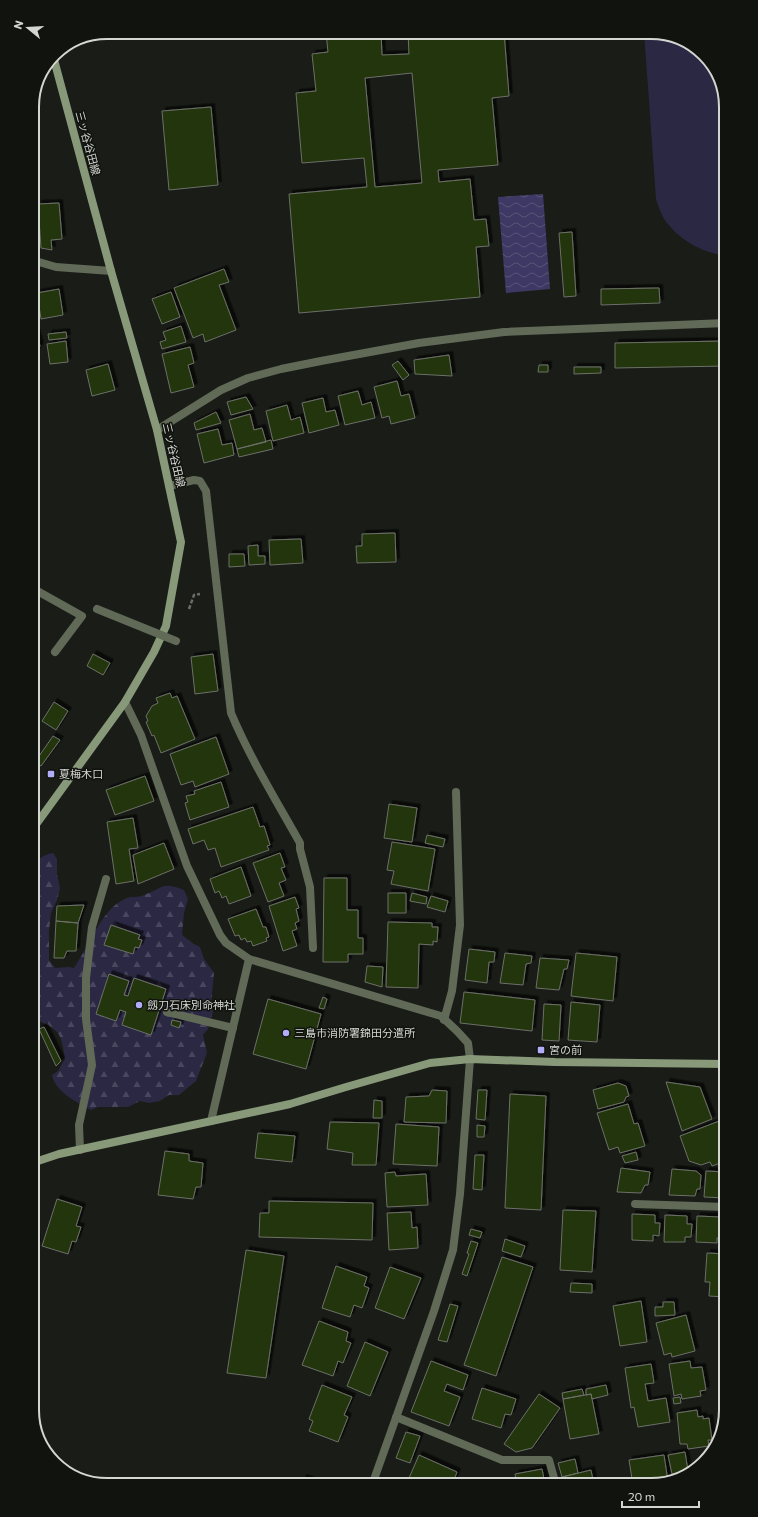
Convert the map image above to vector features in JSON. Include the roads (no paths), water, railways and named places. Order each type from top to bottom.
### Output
[{"type":"main road","name":"三ッ谷谷田線","points":[[39,820],[125,702],[154,652],[166,626],[181,542],[157,430],[111,271],[55,63]]},
{"type":"main road","points":[[39,1161],[80,1150],[290,1104],[353,1084],[430,1064],[470,1059],[555,1062],[719,1064]]},
{"type":"street","points":[[39,262],[56,267],[111,271]]},
{"type":"street","points":[[157,430],[221,390],[248,378],[281,369],[321,361],[419,343],[504,332],[719,323]]},
{"type":"street","points":[[169,486],[194,480],[200,481],[206,491],[231,713],[238,730],[300,843],[300,849],[310,886],[313,948]]},
{"type":"street","points":[[39,592],[82,616],[55,652]]},
{"type":"street","points":[[97,609],[176,640]]},
{"type":"street","points":[[125,702],[141,735],[187,866],[220,935],[226,943],[249,959],[441,1016],[468,1043],[470,1059],[460,1194],[453,1250],[434,1311],[374,1478]]},
{"type":"street","points":[[444,1020],[452,991],[460,925],[456,792]]},
{"type":"street","points":[[80,1150],[79,1125],[92,1065],[86,1019],[86,978],[92,928],[106,880]]},
{"type":"street","points":[[212,1121],[249,959]]},
{"type":"street","points":[[167,1012],[233,1028]]},
{"type":"street","points":[[635,1204],[719,1207]]},
{"type":"street","points":[[396,1417],[502,1460],[549,1460],[554,1478]]},
{"type":"water","points":[[543,194],[550,289],[506,293],[498,197]]},
{"type":"place","name":"夏梅木口","points":[[51,774]]},
{"type":"place","name":"劔刀石床別命神社","points":[[139,1005]]},
{"type":"place","name":"三島市消防署錦田分遣所","points":[[286,1033]]},
{"type":"place","name":"宮の前","points":[[541,1050]]}]
